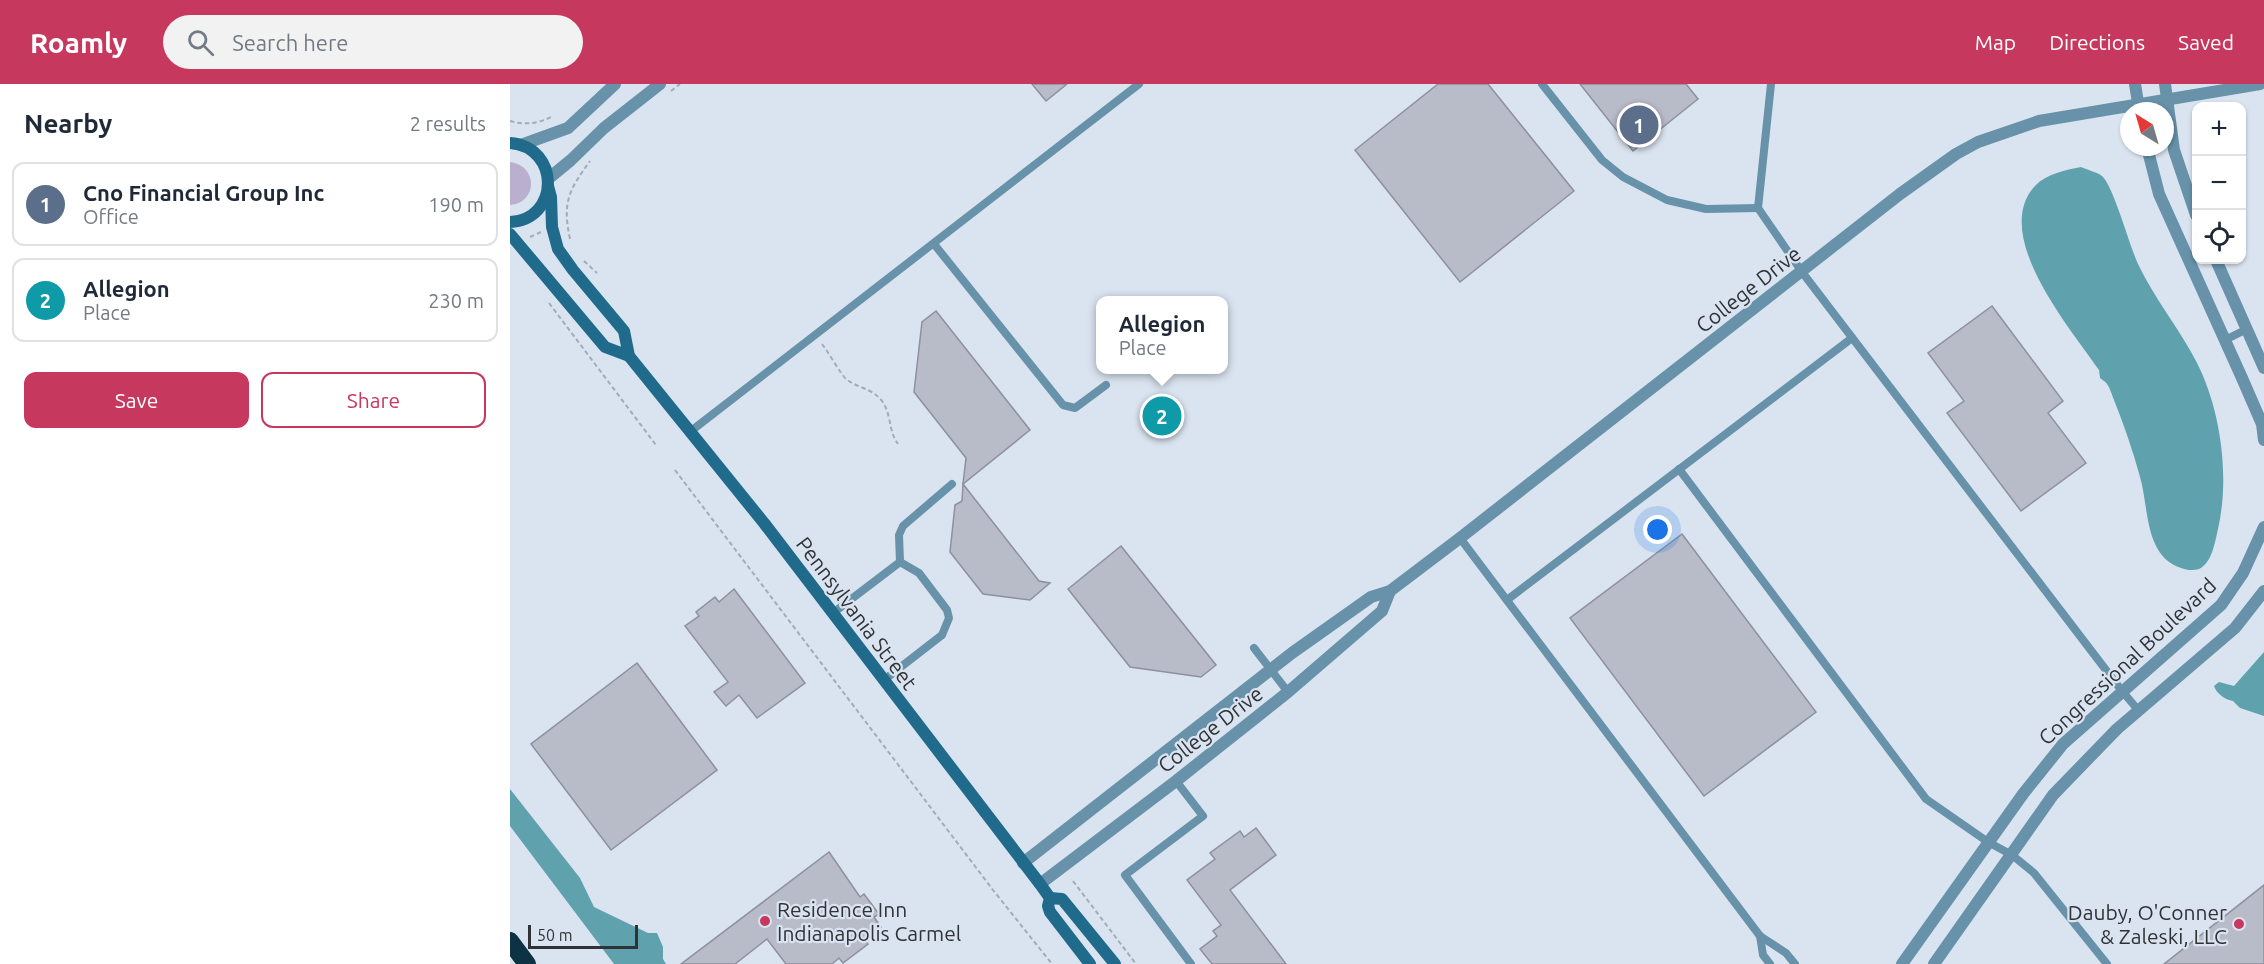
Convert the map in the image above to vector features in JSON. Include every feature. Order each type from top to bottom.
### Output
[{"type":"highway","points":[[510,941],[527,964]]},
{"type":"main road","points":[[510,222],[523,219],[537,210],[546,195],[548,183],[545,166],[538,156],[515,143]]},
{"type":"main road","name":"Pennsylvania Street","points":[[548,183],[552,227],[558,249],[624,332],[629,356],[691,431],[833,613],[1040,884],[1050,898],[1048,906],[1050,912],[1090,964]]},
{"type":"main road","name":"Pennsylvania Street","points":[[510,234],[605,347],[629,356]]},
{"type":"main road","name":"Pennsylvania Street","points":[[1050,898],[1062,898],[1115,964]]},
{"type":"street","points":[[515,143],[568,128],[615,84]]},
{"type":"street","points":[[2135,84],[2138,102]]},
{"type":"street","points":[[2165,84],[2174,150],[2194,210]]},
{"type":"street","name":"College Drive","points":[[2156,102],[2260,84]]},
{"type":"street","points":[[548,183],[604,128],[662,90]]},
{"type":"street","name":"College Drive","points":[[1023,863],[1271,669],[1371,597],[1390,591],[1460,538],[1900,194],[1956,154],[1978,142],[2039,121],[2120,110]]},
{"type":"street","points":[[2149,156],[2159,194],[2262,424],[2264,440]]},
{"type":"street","points":[[2218,264],[2264,368]]},
{"type":"street","name":"Congressional Boulevard","points":[[1902,964],[1988,842],[2063,744],[2221,605],[2243,573],[2263,535]]},
{"type":"street","name":"College Drive","points":[[1040,884],[1176,782],[1288,692],[1382,610],[1390,591]]},
{"type":"street","name":"Congressional Boulevard","points":[[1934,964],[2053,795],[2117,729],[2235,628],[2264,591]]},
{"type":"lane","points":[[691,431],[1138,84]]},
{"type":"lane","points":[[1542,84],[1602,160],[1623,177],[1667,200],[1706,210],[1758,208]]},
{"type":"lane","points":[[1771,84],[1758,208],[1802,272],[2139,711]]},
{"type":"lane","points":[[934,244],[1063,405],[1076,408],[1106,385]]},
{"type":"lane","points":[[2225,340],[2247,329]]},
{"type":"lane","points":[[1507,600],[1852,338]]},
{"type":"lane","points":[[1679,469],[1926,799],[1988,842],[2012,855],[2034,873],[2107,964]]},
{"type":"lane","points":[[900,562],[899,535],[903,526],[952,484]]},
{"type":"lane","points":[[1460,538],[1760,936],[1786,953],[1795,964]]},
{"type":"lane","points":[[833,613],[900,562]]},
{"type":"lane","points":[[884,680],[942,635],[949,618],[947,610],[919,573],[900,562]]},
{"type":"lane","points":[[1254,648],[1288,692]]},
{"type":"lane","points":[[1176,782],[1203,816],[1125,875],[1191,964]]},
{"type":"lane","points":[[1760,936],[1763,955],[1770,964]]},
{"type":"path","points":[[662,90],[680,84]]},
{"type":"path","points":[[510,121],[535,123],[551,117]]},
{"type":"path","points":[[571,242],[567,211],[569,193],[574,182],[591,161]]},
{"type":"path","points":[[528,239],[542,232]]},
{"type":"path","points":[[583,260],[597,273]]},
{"type":"path","points":[[546,299],[656,445]]},
{"type":"path","points":[[822,344],[847,380],[868,388],[880,399],[890,417],[892,436],[898,444]]},
{"type":"path","points":[[675,470],[993,890],[1052,964]]},
{"type":"path","points":[[1073,881],[1136,964]]},
{"type":"shaded area","points":[[510,162],[526,170],[531,184],[526,198],[510,205]]},
{"type":"water","points":[[2081,167],[2102,176],[2106,182],[2138,264],[2196,361],[2212,400],[2221,444],[2222,509],[2210,557],[2199,569],[2185,569],[2169,562],[2154,542],[2137,467],[2110,390],[2100,378],[2099,370],[2055,307],[2028,255],[2022,230],[2024,206],[2035,186],[2062,171]]},
{"type":"water","points":[[2264,652],[2264,716],[2240,708],[2233,701],[2221,696],[2214,686],[2219,682],[2234,686]]},
{"type":"water","points":[[510,789],[580,878],[594,907],[648,933],[657,933],[663,947],[663,959],[666,964],[614,964],[510,826]]},
{"type":"building","points":[[1032,84],[1067,84],[1046,101]]},
{"type":"building","points":[[1438,84],[1488,84],[1574,191],[1460,282],[1355,150]]},
{"type":"building","points":[[1580,84],[1686,84],[1698,99],[1633,151]]},
{"type":"building","points":[[1992,306],[2063,401],[2048,413],[2086,463],[2021,511],[1947,413],[1964,401],[1928,353]]},
{"type":"building","points":[[936,311],[1030,430],[963,484],[966,458],[914,392],[922,322]]},
{"type":"building","points":[[963,484],[1039,581],[1050,583],[1030,600],[983,594],[950,552],[955,505],[962,501]]},
{"type":"building","points":[[1682,534],[1816,712],[1704,796],[1570,618]]},
{"type":"building","points":[[1121,546],[1216,665],[1201,677],[1130,667],[1068,589]]},
{"type":"building","points":[[734,589],[805,683],[757,718],[739,695],[726,706],[714,692],[728,682],[685,626],[699,616],[696,612],[715,597],[719,602]]},
{"type":"building","points":[[637,663],[717,770],[611,850],[531,744]]},
{"type":"building","points":[[1256,828],[1276,855],[1230,890],[1286,964],[1212,964],[1200,949],[1217,936],[1213,931],[1221,925],[1187,880],[1215,859],[1210,853],[1240,831],[1244,837]]},
{"type":"building","points":[[829,852],[860,897],[864,894],[879,914],[874,917],[881,927],[864,939],[868,944],[843,963],[839,958],[832,964],[786,964],[767,939],[735,964],[681,964]]},
{"type":"building","name":"Dauby, O'Conner & Zaleski, LLC","points":[[2264,885],[2264,964],[2164,964]]},
{"type":"place","name":"Cno Financial Group Inc","points":[[1639,125]]},
{"type":"place","name":"Allegion","points":[[1162,416]]},
{"type":"place","name":"Residence Inn Indianapolis Carmel","points":[[765,921]]},
{"type":"place","name":"Dauby, O'Conner & Zaleski, LLC","points":[[2239,924]]}]
